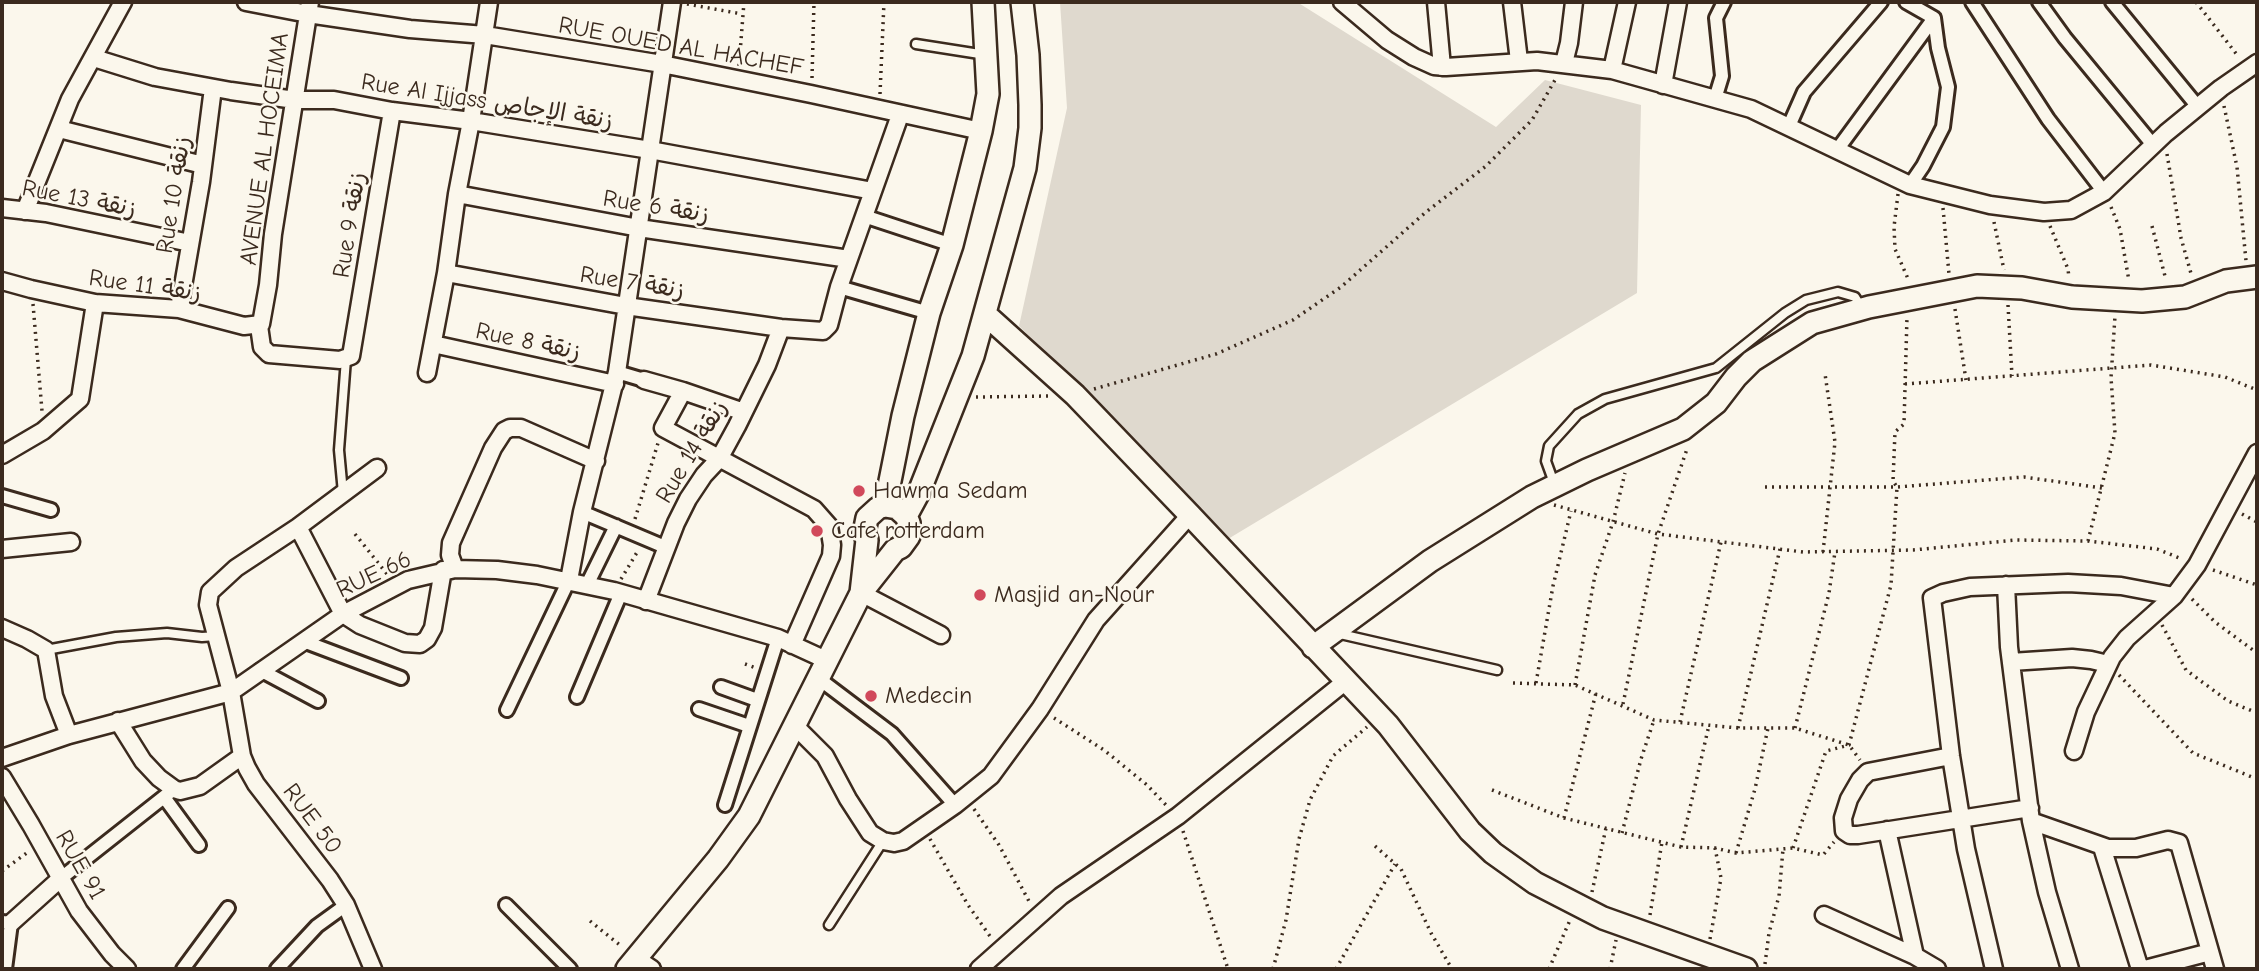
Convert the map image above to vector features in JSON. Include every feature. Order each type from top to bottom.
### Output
[{"type":"street","points":[[25,211],[70,99],[123,2]]},
{"type":"street","name":"RUE OUED AL HACHEF","points":[[246,2],[309,8],[410,29],[485,35],[662,64],[981,131]]},
{"type":"street","points":[[426,373],[446,273],[489,2]]},
{"type":"street","points":[[507,710],[569,580],[582,512],[616,378],[673,2]]},
{"type":"street","points":[[885,506],[903,416],[929,313],[952,245],[981,131],[988,94],[983,2]]},
{"type":"street","points":[[906,516],[919,492],[973,356],[1013,217],[1028,148],[1030,105],[1022,2]]},
{"type":"street","points":[[1342,2],[1402,50],[1427,63],[1442,67],[1519,61],[1564,62],[1612,70],[1751,108],[1905,184],[1990,205],[2044,212],[2071,210],[2104,192],[2166,133],[2253,66]]},
{"type":"street","points":[[1436,2],[1442,67]]},
{"type":"street","points":[[1512,2],[1519,61]]},
{"type":"street","points":[[1564,62],[1574,2]]},
{"type":"street","points":[[1612,70],[1627,2]]},
{"type":"street","points":[[1663,85],[1678,2]]},
{"type":"street","points":[[1715,99],[1723,76],[1716,18],[1724,2]]},
{"type":"street","points":[[1789,126],[1804,92],[1881,2]]},
{"type":"street","points":[[1906,2],[1934,18]]},
{"type":"street","points":[[1972,2],[2048,119],[2104,192]]},
{"type":"street","points":[[2039,2],[2152,145]]},
{"type":"street","points":[[2112,2],[2198,107]]},
{"type":"street","name":"AVENUE AL HOCEIMA","points":[[259,326],[265,303],[273,233],[309,8]]},
{"type":"street","points":[[1837,150],[1934,18]]},
{"type":"street","points":[[1905,184],[1923,166],[1943,127],[1948,87],[1934,18]]},
{"type":"street","name":"Rue Al Ijjass زنقة الإجاص","points":[[94,58],[155,77],[213,88],[295,100],[334,100],[471,121],[650,150],[873,191]]},
{"type":"street","name":"Rue 10 زنقة","points":[[179,309],[213,88]]},
{"type":"street","name":"Rue 9 زنقة","points":[[350,353],[392,111]]},
{"type":"street","points":[[900,115],[839,287],[929,313]]},
{"type":"street","points":[[59,129],[203,166]]},
{"type":"street","name":"Rue 6 زنقة","points":[[457,194],[639,228],[849,258]]},
{"type":"street","name":"Rue 13 زنقة","points":[[2,208],[190,243]]},
{"type":"street","points":[[864,216],[952,245]]},
{"type":"street","name":"Rue 7 زنقة","points":[[446,273],[626,306],[811,332],[821,332],[828,327],[839,287]]},
{"type":"street","points":[[1313,647],[1430,561],[1532,497],[1683,429],[1716,403],[1752,361],[1812,323],[1939,292],[1989,285],[2072,297],[2171,299],[2226,281],[2252,277]]},
{"type":"street","name":"Rue 11 زنقة","points":[[2,281],[95,303],[179,309],[244,326],[259,326]]},
{"type":"street","points":[[2,455],[43,430],[80,399],[95,303]]},
{"type":"street","points":[[985,314],[1075,395],[1380,716],[1480,841],[1512,868],[1582,909],[1619,925],[1746,969]]},
{"type":"street","points":[[259,326],[262,347],[269,354],[350,353]]},
{"type":"street","name":"Rue 14 زنقة","points":[[646,601],[665,547],[688,499],[719,459],[767,365],[781,328]]},
{"type":"street","name":"Rue 8 زنقة","points":[[433,344],[616,378]]},
{"type":"street","points":[[616,378],[644,380],[744,412]]},
{"type":"street","points":[[683,391],[663,428],[814,509],[829,526],[832,545],[831,556],[757,701],[725,805]]},
{"type":"street","points":[[377,468],[298,527],[343,614],[385,636],[405,643],[420,644],[427,639],[435,622],[449,569],[452,543],[493,448],[504,431],[521,428],[596,461]]},
{"type":"street","points":[[2074,751],[2082,721],[2108,664],[2127,638],[2177,592],[2197,565],[2257,453]]},
{"type":"street","points":[[2,496],[51,510]]},
{"type":"street","points":[[862,593],[867,540],[864,525],[867,518],[877,508],[885,506],[897,508],[906,516],[909,536],[901,547],[882,551],[867,540]]},
{"type":"street","points":[[582,512],[665,547]]},
{"type":"street","points":[[794,725],[825,757],[870,832],[883,841],[899,842],[960,801],[991,776],[1024,733],[1096,620],[1190,515]]},
{"type":"street","points":[[587,585],[616,526]]},
{"type":"street","name":"RUE 50","points":[[298,527],[236,568],[210,592],[208,611],[231,692],[242,755],[256,784],[346,905],[373,969]]},
{"type":"street","points":[[2,550],[71,542]]},
{"type":"street","points":[[639,966],[749,816],[862,593],[895,550]]},
{"type":"street","name":"RUE 66","points":[[2,758],[69,734],[231,692],[343,614],[420,576],[449,569],[497,570],[569,580],[617,592],[785,642],[822,669]]},
{"type":"street","points":[[1994,969],[1972,883],[1961,818],[1932,598],[1970,587],[2006,585],[2100,584],[2177,592]]},
{"type":"street","points":[[2006,585],[2011,662],[2031,815],[2047,892],[2070,969]]},
{"type":"street","points":[[577,698],[617,592]]},
{"type":"street","points":[[862,593],[941,635]]},
{"type":"street","points":[[2,628],[46,650],[54,696],[69,734]]},
{"type":"street","points":[[303,640],[401,678]]},
{"type":"street","points":[[2011,662],[2071,658],[2108,664]]},
{"type":"street","points":[[822,669],[960,801]]},
{"type":"street","points":[[260,670],[318,701]]},
{"type":"street","points":[[979,969],[1061,896],[1178,816],[1346,681]]},
{"type":"street","points":[[721,687],[757,701]]},
{"type":"street","points":[[699,709],[749,726]]},
{"type":"street","points":[[118,721],[143,761],[169,793],[199,845]]},
{"type":"street","points":[[5,969],[6,922],[169,793],[200,786],[242,755]]},
{"type":"street","points":[[1951,756],[1868,772],[1854,787],[1849,799],[1843,818],[1844,831],[1854,835],[1961,818],[2031,815],[2102,847],[2136,848],[2168,840],[2179,843],[2215,969]]},
{"type":"street","name":"RUE 91","points":[[2,777],[60,879],[98,937],[127,969]]},
{"type":"street","points":[[1887,830],[1915,956]]},
{"type":"street","points":[[2102,847],[2142,969],[2210,952]]},
{"type":"street","points":[[277,969],[317,926],[346,905]]},
{"type":"street","points":[[506,905],[570,969]]},
{"type":"street","points":[[183,969],[228,908]]},
{"type":"street","points":[[1824,915],[1915,956],[1937,969]]},
{"type":"lane","points":[[916,44],[987,55]]},
{"type":"lane","points":[[1555,486],[1546,461],[1549,446],[1578,414],[1605,399],[1716,368],[1785,313],[1806,300],[1838,292],[1855,297],[1861,309]]},
{"type":"lane","points":[[343,493],[339,450],[350,353]]},
{"type":"lane","points":[[1333,632],[1497,670]]},
{"type":"lane","points":[[46,650],[116,637],[167,633],[202,638],[216,636]]},
{"type":"lane","points":[[829,925],[883,841]]},
{"type":"path","points":[[673,2],[742,14]]},
{"type":"path","points":[[738,78],[744,2]]},
{"type":"path","points":[[811,94],[814,2]]},
{"type":"path","points":[[880,110],[884,2]]},
{"type":"path","points":[[2196,2],[2253,66]]},
{"type":"path","points":[[957,397],[1075,395],[1216,354],[1293,320],[1341,288],[1426,212],[1486,166],[1532,120],[1564,62]]},
{"type":"path","points":[[2221,88],[2252,277]]},
{"type":"path","points":[[2166,133],[2169,171],[2181,238],[2197,292]]},
{"type":"path","points":[[1849,745],[1891,585],[1897,487],[1893,481],[1895,432],[1904,424],[1909,279],[1895,249],[1894,227],[1905,184]]},
{"type":"path","points":[[2088,541],[2115,433],[2111,367],[2113,333],[2125,300],[2120,229],[2104,192]]},
{"type":"path","points":[[2044,212],[2068,269],[2072,297]]},
{"type":"path","points":[[2152,226],[2171,299]]},
{"type":"path","points":[[32,289],[43,430]]},
{"type":"path","points":[[1905,384],[2151,365],[2225,377],[2257,390]]},
{"type":"path","points":[[1823,552],[1835,442],[1825,374]]},
{"type":"path","points":[[1623,704],[1658,534],[1697,418]]},
{"type":"path","points":[[631,533],[663,428]]},
{"type":"path","points":[[1575,685],[1595,575],[1613,522],[1631,451]]},
{"type":"path","points":[[1765,487],[1897,487],[2024,477],[2102,488]]},
{"type":"path","points":[[1532,497],[1571,511],[1658,534],[1780,549],[1823,552],[1894,550],[2016,540],[2088,541],[2157,549],[2257,585]]},
{"type":"path","points":[[1536,683],[1553,586],[1571,511]]},
{"type":"path","points":[[355,534],[397,586]]},
{"type":"path","points":[[617,592],[645,539]]},
{"type":"path","points":[[1680,722],[1721,542]]},
{"type":"path","points":[[1738,728],[1780,549]]},
{"type":"path","points":[[1795,728],[1829,593],[1835,552]]},
{"type":"path","points":[[2177,592],[2257,653]]},
{"type":"path","points":[[2155,612],[2186,670],[2228,701],[2257,713]]},
{"type":"path","points":[[2108,664],[2193,753],[2257,779]]},
{"type":"path","points":[[1513,683],[1575,685],[1654,720],[1738,728],[1795,728],[1849,745],[1868,772]]},
{"type":"path","points":[[1564,818],[1596,693]]},
{"type":"path","points":[[1273,969],[1286,920],[1299,839],[1310,800],[1333,756],[1380,716]]},
{"type":"path","points":[[1622,833],[1654,720]]},
{"type":"path","points":[[1681,847],[1709,725]]},
{"type":"path","points":[[1736,853],[1755,789],[1768,728]]},
{"type":"path","points":[[1793,848],[1826,751],[1849,745]]},
{"type":"path","points":[[1492,790],[1564,818],[1681,847],[1715,848],[1736,853],[1793,848],[1823,855],[1844,831]]},
{"type":"path","points":[[960,801],[999,845],[1037,916]]},
{"type":"path","points":[[923,826],[968,905],[1000,949]]},
{"type":"path","points":[[1549,969],[1582,909],[1606,828]]},
{"type":"path","points":[[1646,934],[1662,842]]},
{"type":"path","points":[[1375,846],[1401,869],[1431,933],[1452,969]]},
{"type":"path","points":[[1707,955],[1721,878],[1715,848]]},
{"type":"path","points":[[1764,969],[1769,933],[1779,896],[1783,849]]},
{"type":"path","points":[[2,871],[20,857]]},
{"type":"path","points":[[1336,969],[1395,864]]},
{"type":"path","points":[[590,921],[639,966]]},
{"type":"path","points":[[1611,969],[1619,925]]},
{"type":"shaded area","points":[[1060,2],[1297,2],[1496,127],[1545,80],[1641,105],[1637,293],[1228,539],[1019,326],[1067,108]]},
{"type":"place","name":"Hawma Sedam","points":[[859,491]]},
{"type":"place","name":"Cafe rotterdam","points":[[817,531]]},
{"type":"place","name":"Masjid an-Nour","points":[[980,595]]},
{"type":"place","name":"Medecin","points":[[871,696]]}]
